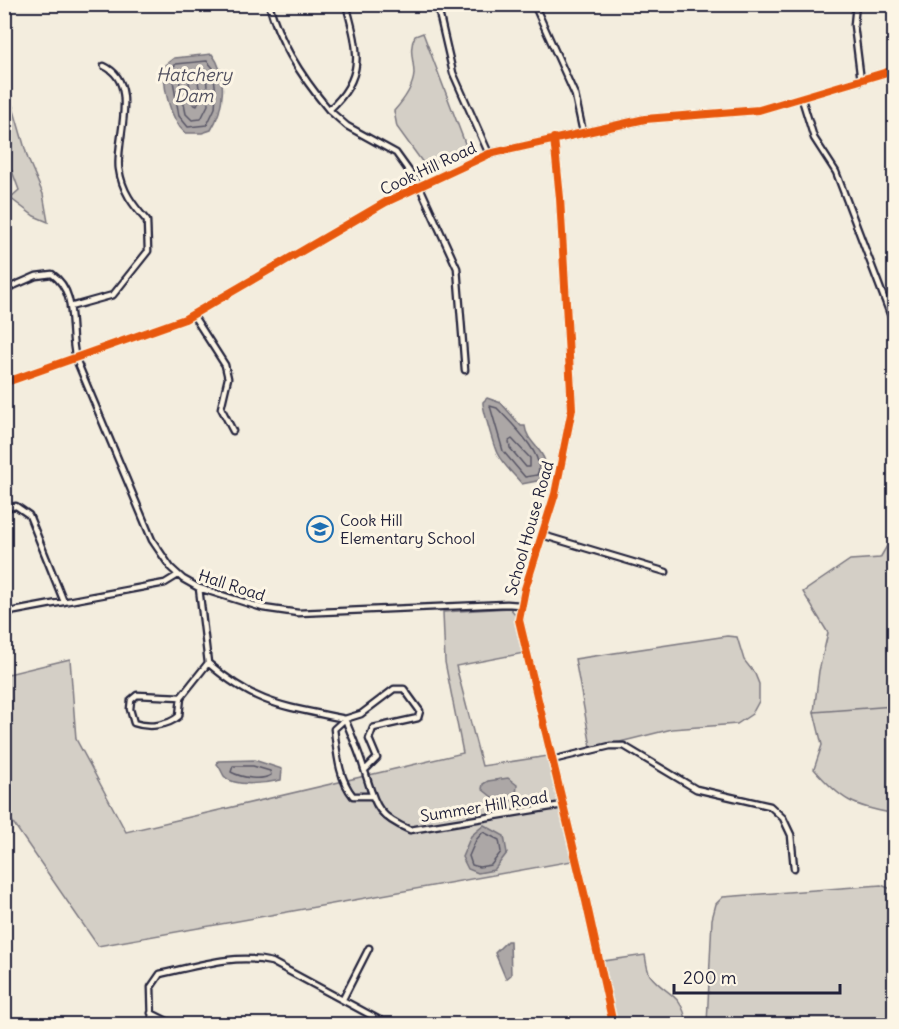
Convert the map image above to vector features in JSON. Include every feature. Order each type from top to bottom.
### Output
[{"type":"street","points":[[269,4],[275,26],[286,46],[329,110],[347,126],[396,153],[411,169],[440,226],[457,268],[465,370]]},
{"type":"street","points":[[329,110],[350,88],[357,66],[346,4]]},
{"type":"street","points":[[437,4],[453,73],[489,154]]},
{"type":"street","points":[[534,4],[575,95],[583,132]]},
{"type":"street","points":[[856,4],[854,26],[861,81]]},
{"type":"street","points":[[70,307],[113,295],[148,251],[147,221],[128,199],[119,169],[120,141],[125,118],[123,91],[112,69],[104,66]]},
{"type":"street","name":"Cook Hill Road","points":[[4,383],[193,315],[419,185],[489,154],[645,119],[749,111],[802,99],[894,70]]},
{"type":"street","points":[[802,99],[814,138],[836,172],[892,320]]},
{"type":"street","name":"School House Road","points":[[554,138],[572,409],[566,447],[520,605],[523,640],[613,1024]]},
{"type":"street","name":"Hall Road","points":[[4,290],[36,276],[52,274],[62,280],[68,292],[72,341],[76,359],[152,540],[178,575],[199,588],[263,608],[298,613],[520,605]]},
{"type":"street","points":[[193,315],[225,365],[228,378],[220,408],[233,431]]},
{"type":"street","points":[[4,507],[16,506],[29,515],[64,602]]},
{"type":"street","points":[[542,535],[666,572]]},
{"type":"street","points":[[4,613],[165,583],[178,575]]},
{"type":"street","points":[[199,588],[208,663],[231,683],[255,698],[277,706],[345,719]]},
{"type":"street","points":[[182,697],[137,695],[130,700],[134,723],[145,727],[173,721],[181,710],[182,697],[208,663]]},
{"type":"street","points":[[364,770],[377,758],[369,739],[373,728],[418,718],[420,711],[404,688],[394,689],[361,714],[345,719],[334,729],[338,760],[348,790],[353,796],[371,796]]},
{"type":"street","name":"Summer Hill Road","points":[[345,719],[371,796],[379,811],[395,824],[410,830],[563,804]]},
{"type":"street","points":[[552,760],[610,746],[624,746],[696,789],[770,806],[783,818],[791,835],[794,868]]},
{"type":"street","points":[[343,999],[369,948]]},
{"type":"street","points":[[152,1024],[151,987],[160,974],[224,960],[253,957],[272,962],[387,1024]]},
{"type":"street","points":[[151,1013],[173,1024]]},
{"type":"street","points":[[4,1019],[9,1024]]},
{"type":"shaded area","points":[[423,33],[466,146],[426,167],[397,127],[394,111],[412,84],[414,74],[412,45],[415,36]]},
{"type":"shaded area","points":[[4,76],[28,159],[43,194],[48,222],[34,216],[10,198],[19,190],[12,171],[5,164]]},
{"type":"shaded area","points":[[894,497],[894,534],[890,500]]},
{"type":"shaded area","points":[[894,534],[894,814],[858,805],[849,800],[833,789],[814,769],[822,745],[814,712],[819,671],[828,633],[803,592],[850,560],[880,558]]},
{"type":"shaded area","points":[[510,608],[515,614],[524,653],[456,666],[482,766],[548,756],[572,861],[98,946],[5,811],[4,675],[70,659],[76,739],[126,832],[463,753],[445,662],[443,612]]},
{"type":"shaded area","points":[[727,636],[737,637],[744,660],[755,674],[759,684],[759,701],[752,714],[737,724],[672,729],[591,747],[575,659]]},
{"type":"shaded area","points":[[881,885],[894,890],[894,1024],[707,1024],[712,919],[716,904],[723,897]]},
{"type":"shaded area","points":[[645,955],[650,975],[677,1000],[685,1014],[687,1024],[616,1024],[604,961]]},
{"type":"water","name":"Hatchery Dam","points":[[212,54],[217,62],[222,82],[219,112],[211,130],[202,133],[185,133],[175,119],[168,102],[165,65],[174,58]]},
{"type":"water","points":[[487,398],[501,403],[521,426],[525,426],[530,439],[543,456],[545,471],[542,480],[522,484],[499,457],[484,411],[483,402]]},
{"type":"water","points":[[254,760],[282,769],[281,780],[251,784],[235,782],[224,776],[217,764],[218,761]]},
{"type":"water","points":[[508,778],[517,785],[513,801],[497,801],[482,789],[483,784],[488,781]]},
{"type":"water","points":[[484,825],[504,836],[507,853],[494,870],[478,873],[468,869],[462,857],[471,836]]},
{"type":"water","points":[[507,941],[510,941],[511,975],[506,979],[495,953]]},
{"type":"waterway","points":[[814,712],[894,706]]},
{"type":"cycle path","points":[[4,383],[185,319],[386,202],[489,154],[645,119],[759,110],[894,70]]},
{"type":"cycle path","points":[[554,138],[560,198],[572,409],[555,494],[525,589],[519,620],[613,1024]]},
{"type":"place","name":"Cook Hill Elementary School","points":[[320,529]]}]
